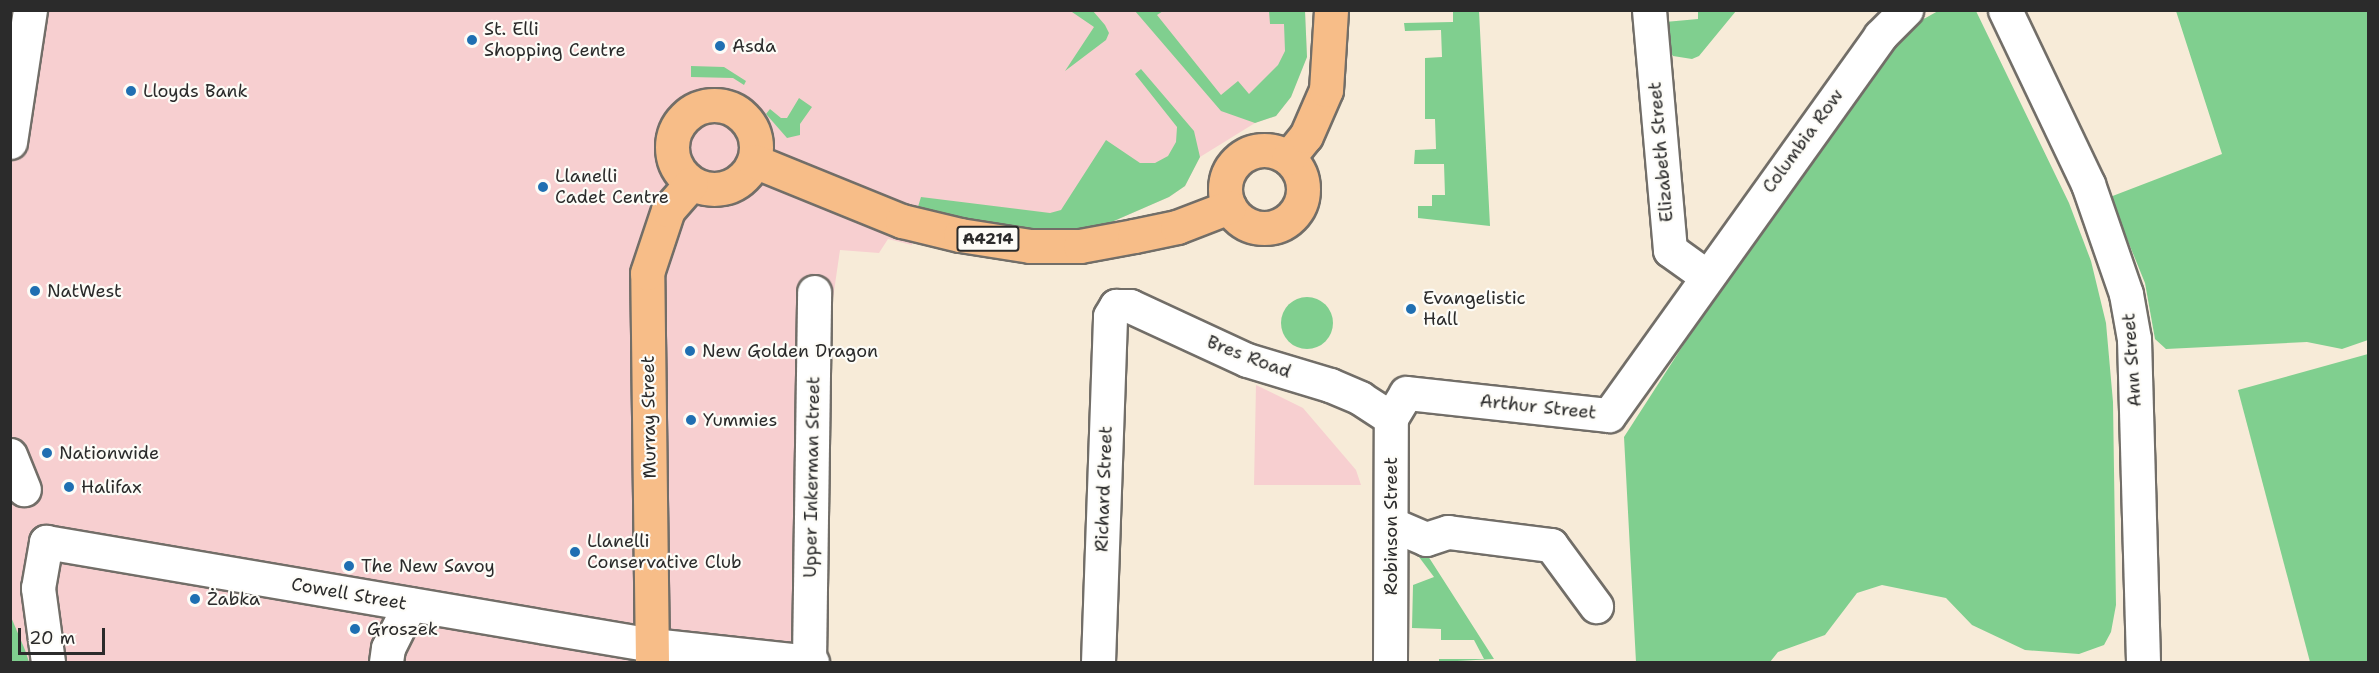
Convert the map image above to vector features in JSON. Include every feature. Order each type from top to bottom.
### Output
[{"type":"main road","points":[[1288,158],[1306,136],[1326,90],[1331,10]]},
{"type":"main road","points":[[709,105],[724,106],[741,114],[754,134],[754,161],[736,183],[718,190],[691,184],[675,166],[671,150],[673,134],[692,111],[709,105]]},
{"type":"main road","points":[[1263,150],[1288,158],[1298,169],[1303,191],[1301,205],[1284,224],[1258,228],[1243,223],[1229,207],[1227,179],[1242,157],[1263,150]]},
{"type":"main road","name":"A4214","points":[[754,161],[902,221],[960,235],[1030,246],[1080,246],[1134,236],[1177,227],[1229,207]]},
{"type":"main road","name":"Murray Street","points":[[652,654],[647,273],[668,210],[691,184]]},
{"type":"street","points":[[10,142],[30,10]]},
{"type":"street","name":"Elizabeth Street","points":[[1649,10],[1670,249],[1706,276]]},
{"type":"street","name":"Columbia Row","points":[[1706,276],[1880,36],[1906,10]]},
{"type":"street","name":"Ann Street","points":[[2005,10],[2088,184],[2126,294],[2134,339],[2143,663]]},
{"type":"street","name":"Arthur Street","points":[[1398,405],[1609,415],[1706,276]]},
{"type":"street","name":"Upper Inkerman Street","points":[[811,662],[814,292]]},
{"type":"street","name":"Bres Road","points":[[1110,316],[1116,306],[1131,306],[1247,360],[1360,398],[1398,405]]},
{"type":"street","name":"Richard Street","points":[[1098,663],[1110,316]]},
{"type":"street","name":"Robinson Street","points":[[1390,663],[1390,524],[1398,405]]},
{"type":"street","points":[[10,455],[24,489]]},
{"type":"street","points":[[1390,524],[1426,539],[1448,532],[1551,544],[1596,606]]},
{"type":"street","name":"Cowell Street","points":[[48,663],[38,588],[46,542],[410,604],[652,654],[811,662]]},
{"type":"street","points":[[386,663],[388,648],[410,604]]},
{"type":"shaded area","points":[[1305,10],[1307,57],[1291,97],[1276,116],[1255,123],[1200,157],[1185,186],[1169,197],[1107,224],[917,210],[912,245],[888,239],[879,253],[840,250],[832,305],[812,662],[11,662],[10,11]]},
{"type":"shaded area","points":[[1256,385],[1303,408],[1356,470],[1361,485],[1254,485]]},
{"type":"green space","points":[[1093,11],[1109,33],[1106,40],[1065,71],[1094,27],[1072,12]]},
{"type":"green space","points":[[1135,11],[1163,11],[1157,15],[1221,95],[1238,81],[1249,94],[1278,65],[1285,51],[1284,24],[1270,24],[1269,11],[1305,11],[1307,57],[1291,97],[1276,116],[1255,123],[1221,111]]},
{"type":"green space","points":[[1453,11],[1479,11],[1490,226],[1418,218],[1418,206],[1432,206],[1432,195],[1445,195],[1444,164],[1414,164],[1415,150],[1436,149],[1435,119],[1425,119],[1425,58],[1442,57],[1441,30],[1405,31],[1404,23],[1453,22]]},
{"type":"green space","points":[[1698,11],[1736,11],[1699,56],[1692,59],[1673,56],[1667,47],[1665,22],[1698,19]]},
{"type":"green space","points":[[1938,11],[1976,11],[2069,203],[2091,261],[2106,323],[2113,402],[2116,605],[2111,632],[2104,645],[2079,654],[2025,650],[1972,625],[1946,598],[1882,585],[1857,593],[1825,635],[1778,652],[1770,662],[1636,662],[1624,437],[1762,223],[1889,50],[1913,25]]},
{"type":"green space","points":[[2176,11],[2368,11],[2368,340],[2342,349],[2307,342],[2166,349],[2155,339],[2145,283],[2110,197],[2222,154]]},
{"type":"green space","points":[[691,66],[724,67],[746,81],[744,85],[733,78],[691,77]]},
{"type":"green space","points":[[1141,69],[1194,131],[1200,157],[1185,186],[1169,197],[1107,224],[1067,230],[993,227],[917,210],[921,197],[1050,213],[1061,210],[1106,140],[1140,163],[1155,163],[1168,156],[1176,142],[1177,127],[1135,74]]},
{"type":"green space","points":[[799,98],[812,107],[800,124],[800,135],[787,138],[766,114],[770,109],[781,118],[787,118]]},
{"type":"green space","points":[[1307,297],[1317,299],[1325,305],[1331,313],[1333,323],[1331,333],[1325,341],[1317,347],[1307,349],[1297,347],[1289,341],[1283,333],[1281,323],[1283,313],[1289,305],[1297,299]]},
{"type":"green space","points":[[2368,354],[2368,662],[2310,662],[2238,390]]},
{"type":"green space","points":[[1428,556],[1494,659],[1439,662],[1439,659],[1484,659],[1474,640],[1441,640],[1441,629],[1412,628],[1413,585],[1434,577],[1419,557]]},
{"type":"green space","points":[[11,617],[25,650],[29,662],[11,662]]},
{"type":"place","name":"St. Elli Shopping Centre","points":[[472,40]]},
{"type":"place","name":"Asda","points":[[720,46]]},
{"type":"place","name":"Lloyds Bank","points":[[131,91]]},
{"type":"place","name":"Llanelli Cadet Centre","points":[[543,187]]},
{"type":"place","name":"NatWest","points":[[35,291]]},
{"type":"place","name":"Evangelistic Hall","points":[[1411,309]]},
{"type":"place","name":"New Golden Dragon","points":[[690,351]]},
{"type":"place","name":"Yummies","points":[[691,420]]},
{"type":"place","name":"Nationwide","points":[[47,453]]},
{"type":"place","name":"Halifax","points":[[69,487]]},
{"type":"place","name":"Llanelli Conservative Club","points":[[575,552]]},
{"type":"place","name":"The New Savoy","points":[[349,566]]},
{"type":"place","name":"Żabka","points":[[195,599]]},
{"type":"place","name":"Groszek","points":[[355,629]]}]
